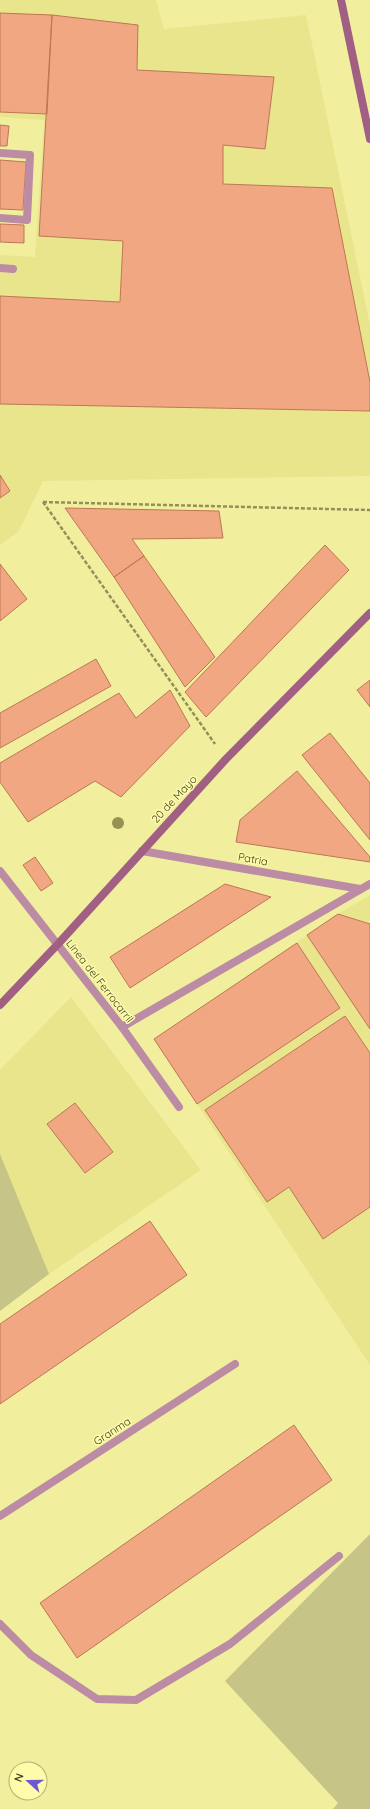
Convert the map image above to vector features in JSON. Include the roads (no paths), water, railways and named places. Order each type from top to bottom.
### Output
[{"type":"main road","points":[[342,0],[370,139]]},
{"type":"main road","name":"20 de Mayo","points":[[0,1005],[58,944],[226,759],[370,613]]},
{"type":"street","points":[[0,153],[30,155],[27,220],[0,218]]},
{"type":"street","points":[[0,268],[14,269]]},
{"type":"street","name":"Patria","points":[[142,851],[370,891]]},
{"type":"street","name":"Línea del Ferrocarril","points":[[0,871],[122,1027],[178,1107]]},
{"type":"street","points":[[122,1027],[370,884]]},
{"type":"street","name":"Granma","points":[[0,1516],[235,1364]]},
{"type":"street","points":[[0,1624],[31,1655],[96,1699],[136,1700],[230,1644],[339,1556]]}]
